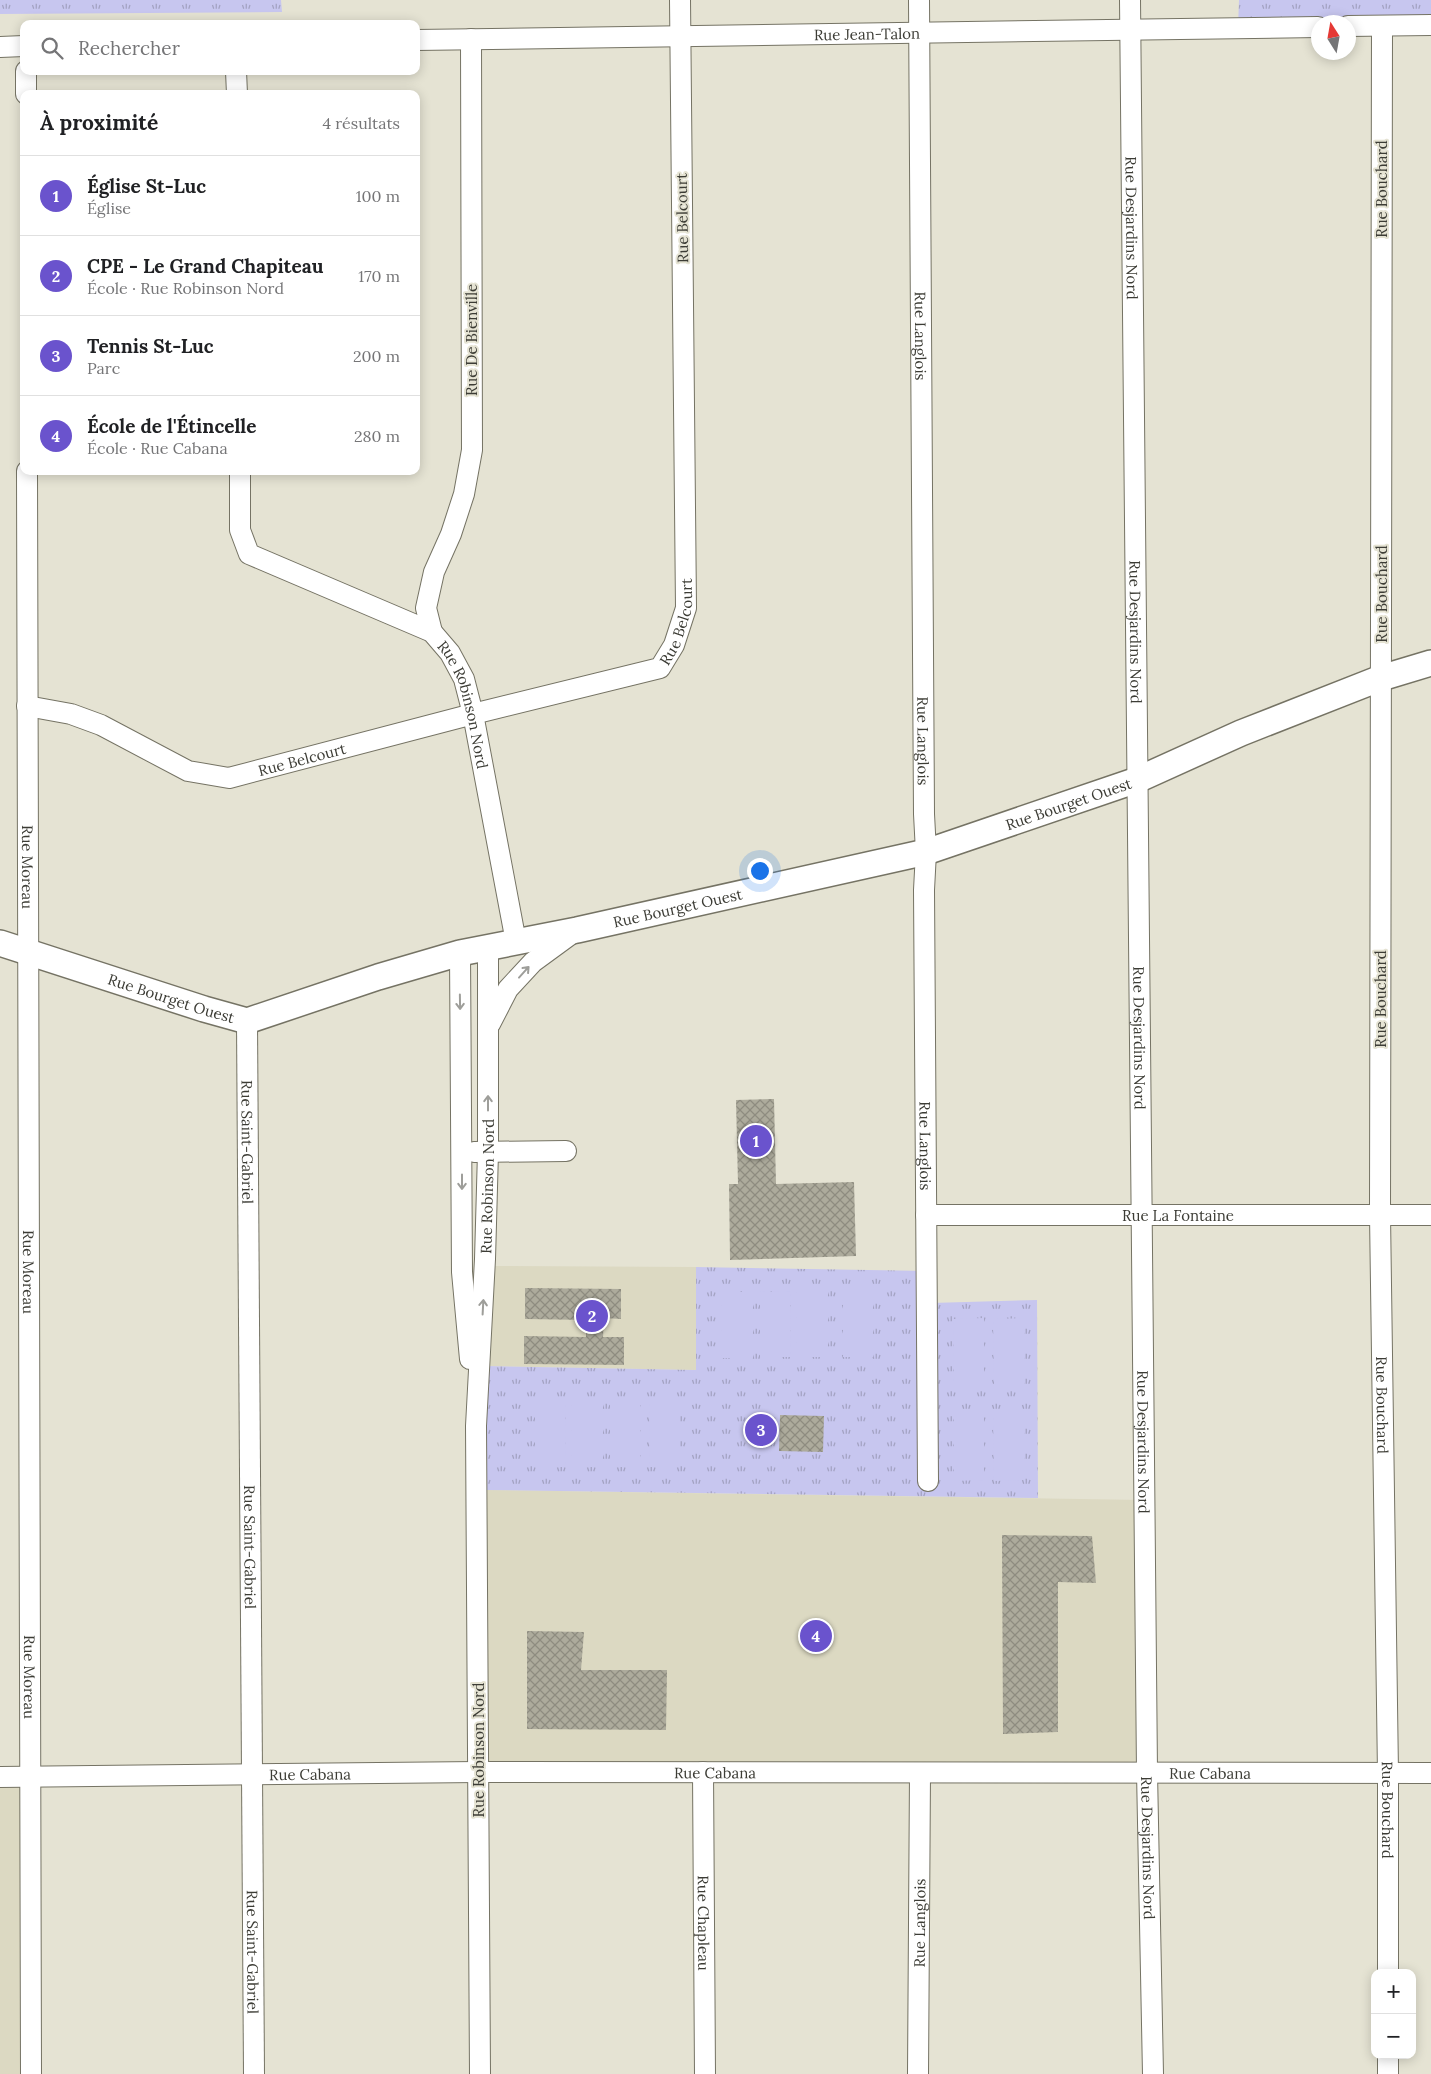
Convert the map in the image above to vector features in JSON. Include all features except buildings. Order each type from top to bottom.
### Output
[{"type":"street","name":"Rue Belcourt","points":[[28,706],[71,714],[101,725],[188,771],[229,778],[473,714],[660,668],[674,645],[683,617],[686,598],[680,0]]},
{"type":"street","name":"Rue Langlois","points":[[919,0],[924,814],[926,852],[924,890],[928,1481]]},
{"type":"street","name":"Rue Desjardins Nord","points":[[1130,0],[1147,1772],[1153,2074]]},
{"type":"street","points":[[1356,26],[1431,25]]},
{"type":"street","name":"Rue Bouchard","points":[[1382,26],[1380,1215],[1388,1772],[1388,1969]]},
{"type":"street","name":"Rue Jean-Talon","points":[[420,40],[1311,27]]},
{"type":"street","name":"Rue De Bienville","points":[[432,632],[426,608],[434,572],[451,534],[464,494],[472,450],[471,39]]},
{"type":"street","points":[[0,47],[20,46]]},
{"type":"street","points":[[26,75],[26,90]]},
{"type":"street","points":[[236,75],[237,90]]},
{"type":"street","name":"Rue Moreau","points":[[27,475],[31,2074]]},
{"type":"street","name":"Rue Robinson Nord","points":[[240,475],[240,530],[249,554],[432,632],[450,654],[464,678],[473,714],[516,942]]},
{"type":"street","name":"Rue Bourget Ouest","points":[[0,943],[204,1009],[247,1021],[378,977],[460,953],[577,930],[926,852],[1137,780],[1241,733],[1381,678],[1431,663]]},
{"type":"street","points":[[488,1028],[508,989],[533,962],[577,930]]},
{"type":"street","name":"Rue Robinson Nord","points":[[480,2074],[476,1426],[485,1259],[488,1152],[488,948]]},
{"type":"street","name":"Rue Robinson Nord","points":[[460,953],[462,1272],[476,1426]]},
{"type":"street","name":"Rue Saint-Gabriel","points":[[247,1021],[254,2074]]},
{"type":"street","points":[[462,1153],[566,1151]]},
{"type":"street","name":"Rue La Fontaine","points":[[926,1215],[1431,1215]]},
{"type":"street","name":"Rue Cabana","points":[[0,1777],[478,1772],[1431,1772]]},
{"type":"street","name":"Rue Chapleau","points":[[703,1772],[705,2074]]},
{"type":"street","name":"Rue Langlois","points":[[918,2074],[920,1773]]},
{"type":"street","points":[[1388,2059],[1388,2074]]},
{"type":"shaded area","points":[[491,1266],[696,1267],[696,1370],[484,1366]]},
{"type":"shaded area","points":[[486,1490],[1144,1500],[1147,1772],[488,1772]]},
{"type":"shaded area","points":[[0,1777],[31,1777],[31,2074],[0,2074]]},
{"type":"green space","points":[[0,0],[281,0],[282,12],[0,14]]},
{"type":"green space","points":[[1239,0],[1431,0],[1431,25],[1356,23],[1356,15],[1311,15],[1311,23],[1238,28]]},
{"type":"green space","points":[[696,1267],[929,1271],[931,1303],[1037,1300],[1038,1498],[486,1490],[484,1366],[696,1370]]},
{"type":"green space","points":[[790,1291],[791,1357],[760,1357],[760,1292]]},
{"type":"green space","points":[[797,1291],[828,1291],[828,1357],[797,1357]]},
{"type":"green space","points":[[843,1291],[873,1291],[873,1357],[843,1357]]},
{"type":"green space","points":[[722,1292],[753,1292],[753,1358],[722,1358]]},
{"type":"green space","points":[[984,1318],[984,1384],[954,1384],[953,1319]]},
{"type":"green space","points":[[1024,1318],[1024,1384],[994,1384],[993,1319]]},
{"type":"green space","points":[[572,1401],[603,1401],[603,1467],[572,1467]]},
{"type":"green space","points":[[610,1401],[640,1401],[640,1467],[610,1467]]},
{"type":"green space","points":[[649,1401],[680,1401],[680,1467],[650,1467]]},
{"type":"green space","points":[[535,1402],[565,1402],[566,1467],[535,1467]]},
{"type":"green space","points":[[954,1415],[984,1415],[984,1480],[954,1481]]},
{"type":"green space","points":[[993,1415],[1024,1415],[1024,1480],[994,1481]]},
{"type":"place","name":"Église St-Luc","points":[[756,1141]]},
{"type":"place","name":"CPE - Le Grand Chapiteau","points":[[592,1316]]},
{"type":"place","name":"Tennis St-Luc","points":[[761,1430]]},
{"type":"place","name":"École de l'Étincelle","points":[[816,1636]]}]
